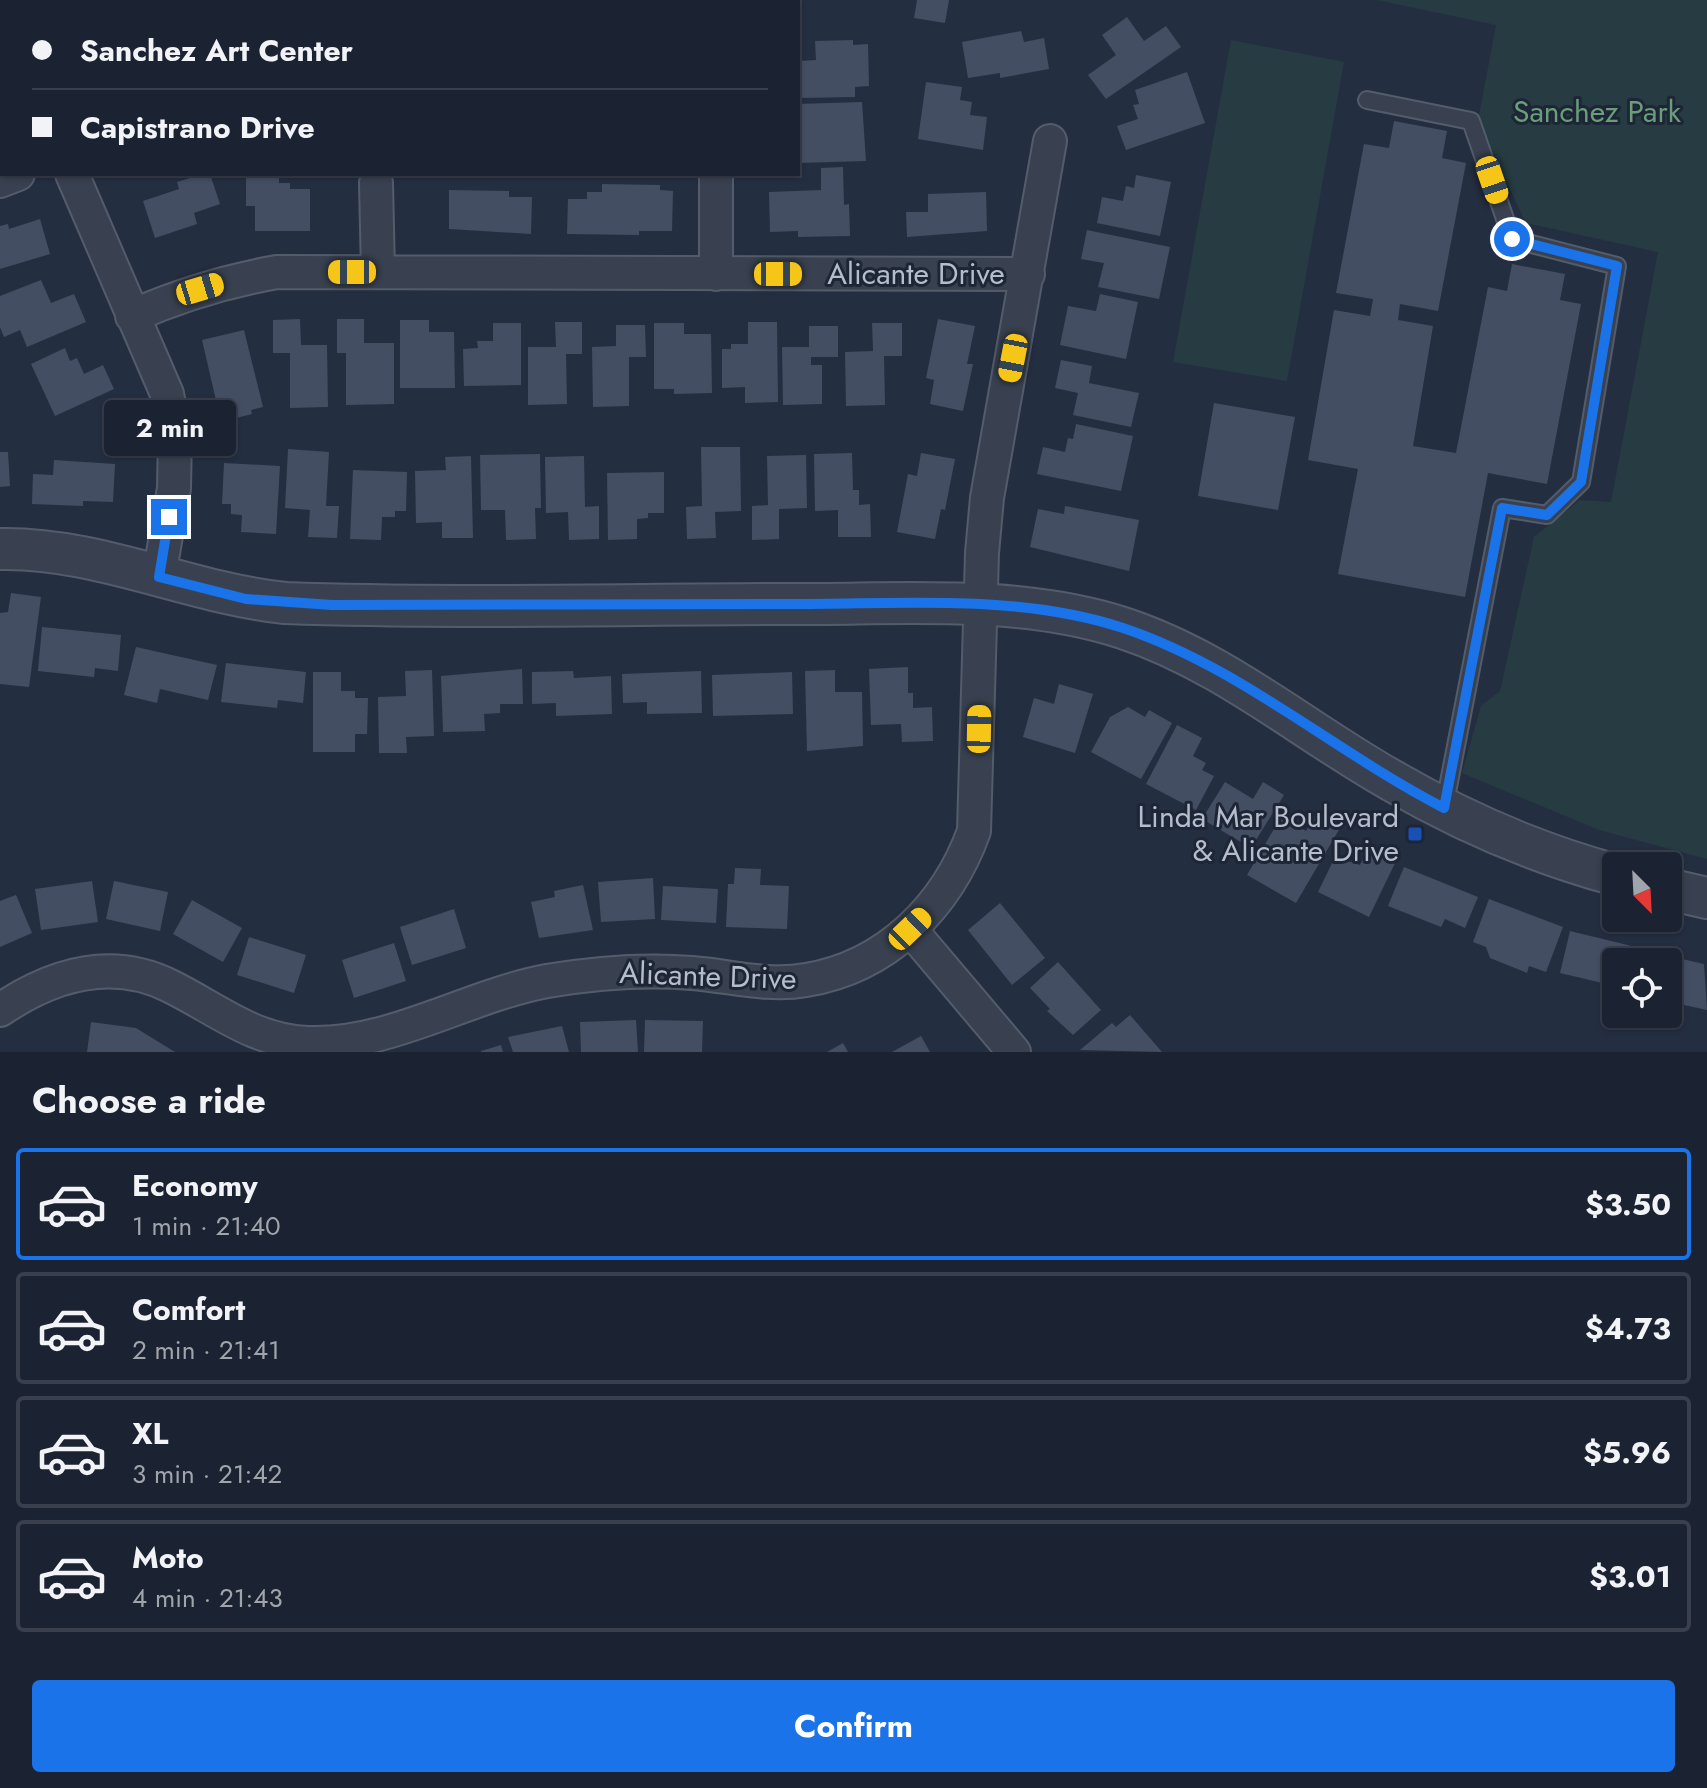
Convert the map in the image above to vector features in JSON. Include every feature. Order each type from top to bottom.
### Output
[{"type":"street","points":[[1028,274],[1050,141]]},
{"type":"street","points":[[73,176],[167,394],[175,435],[174,488],[159,577]]},
{"type":"street","points":[[716,176],[716,274]]},
{"type":"street","points":[[376,183],[378,272]]},
{"type":"street","name":"Alicante Drive","points":[[0,1010],[29,991],[62,978],[98,970],[133,972],[170,986],[235,1025],[270,1038],[308,1043],[346,1041],[487,996],[594,974],[645,971],[770,983],[806,980],[841,971],[866,959],[910,929],[940,901],[961,867],[974,831],[987,498],[1028,274],[277,272],[213,285],[132,316]]},
{"type":"street","points":[[0,549],[59,553],[246,599],[316,604],[981,606],[1081,616],[1163,644],[1242,684],[1390,779],[1444,808],[1556,855],[1602,870]]},
{"type":"street","points":[[1682,892],[1707,898]]},
{"type":"street","points":[[910,929],[1014,1052]]},
{"type":"lane","points":[[1367,100],[1471,121],[1512,239],[1617,266],[1581,482],[1547,515],[1502,508],[1444,808]]},
{"type":"green space","name":"Sanchez Park","points":[[1377,0],[1707,0],[1707,859],[1599,830],[1462,773],[1481,706],[1500,691],[1534,537],[1580,500],[1611,502],[1658,252],[1526,223],[1478,121],[1496,25]]},
{"type":"green space","points":[[1231,40],[1344,62],[1287,381],[1173,362]]},
{"type":"building","points":[[917,0],[949,0],[945,23],[914,18]]},
{"type":"building","points":[[1127,17],[1144,41],[1166,26],[1181,47],[1106,99],[1088,75],[1116,55],[1102,35]]},
{"type":"building","points":[[1021,31],[1024,42],[1044,38],[1049,69],[1000,78],[1000,73],[968,78],[962,42]]},
{"type":"building","points":[[853,40],[853,45],[868,44],[869,86],[855,87],[855,97],[800,98],[800,61],[816,60],[815,41]]},
{"type":"building","points":[[1187,72],[1205,123],[1126,150],[1117,126],[1138,119],[1133,105],[1139,104],[1135,90]]},
{"type":"building","points":[[926,82],[962,87],[960,100],[972,102],[970,115],[987,117],[983,150],[918,139]]},
{"type":"building","points":[[862,102],[866,161],[800,163],[800,104]]},
{"type":"building","points":[[1394,121],[1447,131],[1442,158],[1466,163],[1438,311],[1400,304],[1398,320],[1433,326],[1413,446],[1456,453],[1488,287],[1507,291],[1512,264],[1565,274],[1560,300],[1581,304],[1547,484],[1488,473],[1465,597],[1338,574],[1358,469],[1308,460],[1334,310],[1370,316],[1373,299],[1336,293],[1364,144],[1389,148]]},
{"type":"building","points":[[843,167],[844,205],[849,204],[850,236],[798,237],[798,231],[770,232],[769,192],[821,190],[821,168]]},
{"type":"building","points":[[1136,175],[1171,182],[1160,236],[1097,223],[1102,197],[1123,201],[1126,186],[1134,188]]},
{"type":"building","points":[[196,176],[211,176],[220,204],[194,213],[197,224],[155,238],[143,201],[179,189],[177,182]]},
{"type":"building","points":[[246,176],[279,176],[279,183],[290,183],[290,189],[310,189],[310,231],[255,231],[255,206],[246,206]]},
{"type":"building","points":[[602,184],[660,185],[660,190],[673,191],[672,231],[639,231],[639,235],[567,234],[568,199],[587,199],[587,192],[602,192]]},
{"type":"building","points":[[449,190],[509,191],[509,197],[532,197],[531,234],[449,229]]},
{"type":"building","points":[[986,192],[987,231],[907,237],[906,212],[928,212],[928,194]]},
{"type":"building","points":[[40,219],[50,254],[0,269],[0,226],[8,224],[9,229]]},
{"type":"building","points":[[1087,230],[1170,247],[1159,299],[1098,287],[1104,263],[1081,259]]},
{"type":"building","points":[[41,280],[51,303],[74,294],[86,322],[27,347],[20,330],[4,337],[0,327],[0,296]]},
{"type":"building","points":[[1100,294],[1138,302],[1126,359],[1060,345],[1068,306],[1096,311]]},
{"type":"building","points":[[300,319],[301,345],[327,345],[328,407],[290,408],[290,353],[273,353],[273,320]]},
{"type":"building","points":[[337,319],[364,319],[364,343],[394,343],[394,404],[346,405],[346,353],[337,353]]},
{"type":"building","points":[[938,319],[975,326],[967,364],[973,364],[963,411],[930,404],[934,380],[926,378]]},
{"type":"building","points":[[400,320],[429,320],[429,332],[454,332],[455,388],[400,388]]},
{"type":"building","points":[[555,322],[582,322],[582,354],[566,354],[567,404],[528,405],[528,347],[556,347]]},
{"type":"building","points":[[748,322],[777,322],[778,402],[745,403],[745,387],[722,388],[722,349],[731,349],[731,344],[748,344]]},
{"type":"building","points":[[493,323],[521,323],[521,385],[464,386],[463,349],[478,348],[477,341],[493,341]]},
{"type":"building","points":[[654,323],[684,323],[684,334],[711,334],[712,393],[674,394],[674,389],[654,389]]},
{"type":"building","points":[[872,323],[902,323],[902,356],[884,356],[885,405],[846,406],[845,352],[873,351]]},
{"type":"building","points":[[616,325],[645,325],[646,357],[629,357],[629,406],[593,407],[592,347],[616,346]]},
{"type":"building","points":[[809,326],[838,326],[838,357],[811,357],[811,365],[822,365],[822,404],[783,405],[782,347],[809,347]]},
{"type":"building","points":[[244,330],[263,407],[251,410],[252,414],[221,422],[202,340]]},
{"type":"building","points":[[65,348],[70,361],[77,358],[84,374],[103,365],[114,389],[55,416],[31,364]]},
{"type":"building","points":[[1061,360],[1092,366],[1089,383],[1139,393],[1131,427],[1073,415],[1078,393],[1055,388]]},
{"type":"building","points":[[1214,403],[1295,417],[1278,510],[1198,496]]},
{"type":"building","points":[[1076,424],[1133,436],[1121,491],[1037,474],[1043,447],[1065,452],[1068,438],[1073,439]]},
{"type":"building","points":[[701,447],[740,447],[741,511],[715,512],[716,538],[687,539],[686,507],[702,506]]},
{"type":"building","points":[[288,449],[329,452],[326,506],[339,506],[337,538],[308,537],[310,510],[285,508]]},
{"type":"building","points":[[0,452],[8,452],[10,486],[0,487]]},
{"type":"building","points":[[852,453],[853,490],[859,490],[859,505],[870,504],[871,537],[838,537],[838,510],[815,511],[814,454]]},
{"type":"building","points":[[921,453],[955,459],[945,510],[941,509],[935,539],[897,532],[908,474],[917,476]]},
{"type":"building","points":[[540,454],[541,508],[535,508],[536,539],[506,540],[505,510],[481,510],[480,455]]},
{"type":"building","points":[[806,455],[807,508],[779,509],[779,539],[752,540],[752,506],[768,505],[767,456]]},
{"type":"building","points":[[471,456],[473,538],[442,538],[442,522],[416,523],[415,471],[446,470],[445,457]]},
{"type":"building","points":[[584,456],[585,507],[599,506],[599,539],[569,540],[568,512],[546,513],[545,457]]},
{"type":"building","points":[[54,460],[115,464],[113,502],[83,501],[83,506],[32,504],[33,474],[53,475]]},
{"type":"building","points":[[224,463],[280,466],[276,534],[241,532],[242,515],[231,514],[231,504],[222,504]]},
{"type":"building","points":[[353,470],[407,472],[406,511],[395,511],[395,517],[382,517],[381,540],[350,539]]},
{"type":"building","points":[[664,472],[664,513],[648,513],[648,518],[637,519],[637,539],[608,540],[607,473]]},
{"type":"building","points":[[1065,506],[1139,520],[1129,571],[1030,547],[1038,509],[1064,514]]},
{"type":"building","points":[[11,593],[41,597],[29,687],[0,684],[0,613],[8,612]]},
{"type":"building","points":[[42,627],[121,635],[118,671],[95,668],[94,677],[38,671]]},
{"type":"building","points":[[136,647],[217,665],[208,700],[160,689],[157,703],[124,695]]},
{"type":"building","points":[[226,663],[306,672],[303,703],[278,700],[277,708],[221,702]]},
{"type":"building","points":[[908,667],[908,693],[913,693],[913,708],[932,707],[933,741],[902,742],[901,724],[871,725],[869,669]]},
{"type":"building","points":[[522,669],[523,704],[500,704],[500,713],[484,714],[485,731],[443,732],[441,676]]},
{"type":"building","points":[[432,670],[434,736],[406,737],[407,753],[379,753],[378,697],[406,696],[405,671]]},
{"type":"building","points":[[835,670],[835,692],[862,692],[863,746],[807,751],[805,671]]},
{"type":"building","points":[[573,671],[574,678],[611,676],[612,714],[556,716],[556,703],[532,704],[532,672]]},
{"type":"building","points":[[701,671],[702,713],[647,714],[647,702],[623,703],[622,674]]},
{"type":"building","points":[[313,672],[341,672],[341,691],[355,691],[355,698],[368,698],[367,734],[355,734],[355,752],[313,752]]},
{"type":"building","points":[[792,672],[793,714],[713,716],[712,675]]},
{"type":"building","points":[[1059,684],[1093,694],[1075,753],[1023,737],[1034,698],[1054,704]]},
{"type":"building","points":[[1128,707],[1145,717],[1149,710],[1172,723],[1141,779],[1091,752],[1110,717]]},
{"type":"building","points":[[1177,725],[1202,738],[1193,756],[1206,763],[1202,770],[1214,776],[1196,810],[1146,784]]},
{"type":"building","points":[[1225,782],[1253,799],[1263,782],[1284,795],[1251,848],[1202,819]]},
{"type":"building","points":[[1316,814],[1340,828],[1296,903],[1247,875],[1281,817],[1306,831]]},
{"type":"building","points":[[1369,847],[1397,859],[1369,917],[1318,892],[1335,857],[1360,865]]},
{"type":"building","points":[[1404,867],[1478,897],[1465,928],[1445,919],[1441,927],[1388,906]]},
{"type":"building","points":[[735,868],[761,869],[760,885],[789,886],[787,929],[726,927],[728,884],[734,884]]},
{"type":"building","points":[[653,878],[655,919],[601,922],[598,882]]},
{"type":"building","points":[[92,881],[98,922],[41,930],[35,889]]},
{"type":"building","points":[[114,881],[168,892],[160,931],[106,919]]},
{"type":"building","points":[[583,885],[593,930],[539,938],[531,902],[555,897],[554,891]]},
{"type":"building","points":[[663,886],[718,889],[716,923],[661,920]]},
{"type":"building","points":[[16,895],[32,933],[0,947],[0,901]]},
{"type":"building","points":[[1489,899],[1563,927],[1546,972],[1529,966],[1527,973],[1490,958],[1486,947],[1473,942]]},
{"type":"building","points":[[192,900],[242,928],[223,962],[173,934]]},
{"type":"building","points":[[1000,903],[1045,958],[1012,985],[968,930]]},
{"type":"building","points":[[454,909],[466,948],[412,965],[400,927]]},
{"type":"building","points":[[1570,931],[1640,948],[1602,948],[1602,983],[1560,973]]},
{"type":"building","points":[[249,937],[306,955],[294,993],[237,975]]},
{"type":"building","points":[[394,943],[406,981],[354,998],[342,960]]},
{"type":"building","points":[[1682,959],[1704,964],[1707,1010],[1682,1005]]},
{"type":"building","points":[[1058,962],[1101,1010],[1073,1035],[1047,1011],[1050,1009],[1030,988]]},
{"type":"building","points":[[1130,1015],[1162,1052],[1080,1050],[1112,1023],[1116,1027]]},
{"type":"building","points":[[636,1020],[638,1052],[581,1052],[580,1022]]},
{"type":"building","points":[[645,1020],[703,1021],[702,1052],[644,1052]]},
{"type":"building","points":[[91,1022],[136,1028],[175,1052],[87,1052]]},
{"type":"building","points":[[562,1026],[569,1052],[513,1052],[508,1037]]},
{"type":"building","points":[[921,1036],[930,1052],[892,1052]]},
{"type":"building","points":[[843,1043],[848,1052],[827,1052]]},
{"type":"building","points":[[501,1045],[503,1052],[481,1052],[481,1051]]},
{"type":"place","name":"Linda Mar Boulevard & Alicante Drive","points":[[1415,834]]},
{"type":"route","points":[[169,517],[159,577],[246,599],[332,605],[915,604],[1033,609],[1081,616],[1123,628],[1201,662],[1242,684],[1390,779],[1444,808],[1502,508],[1547,515],[1581,482],[1617,266],[1512,239]]}]
